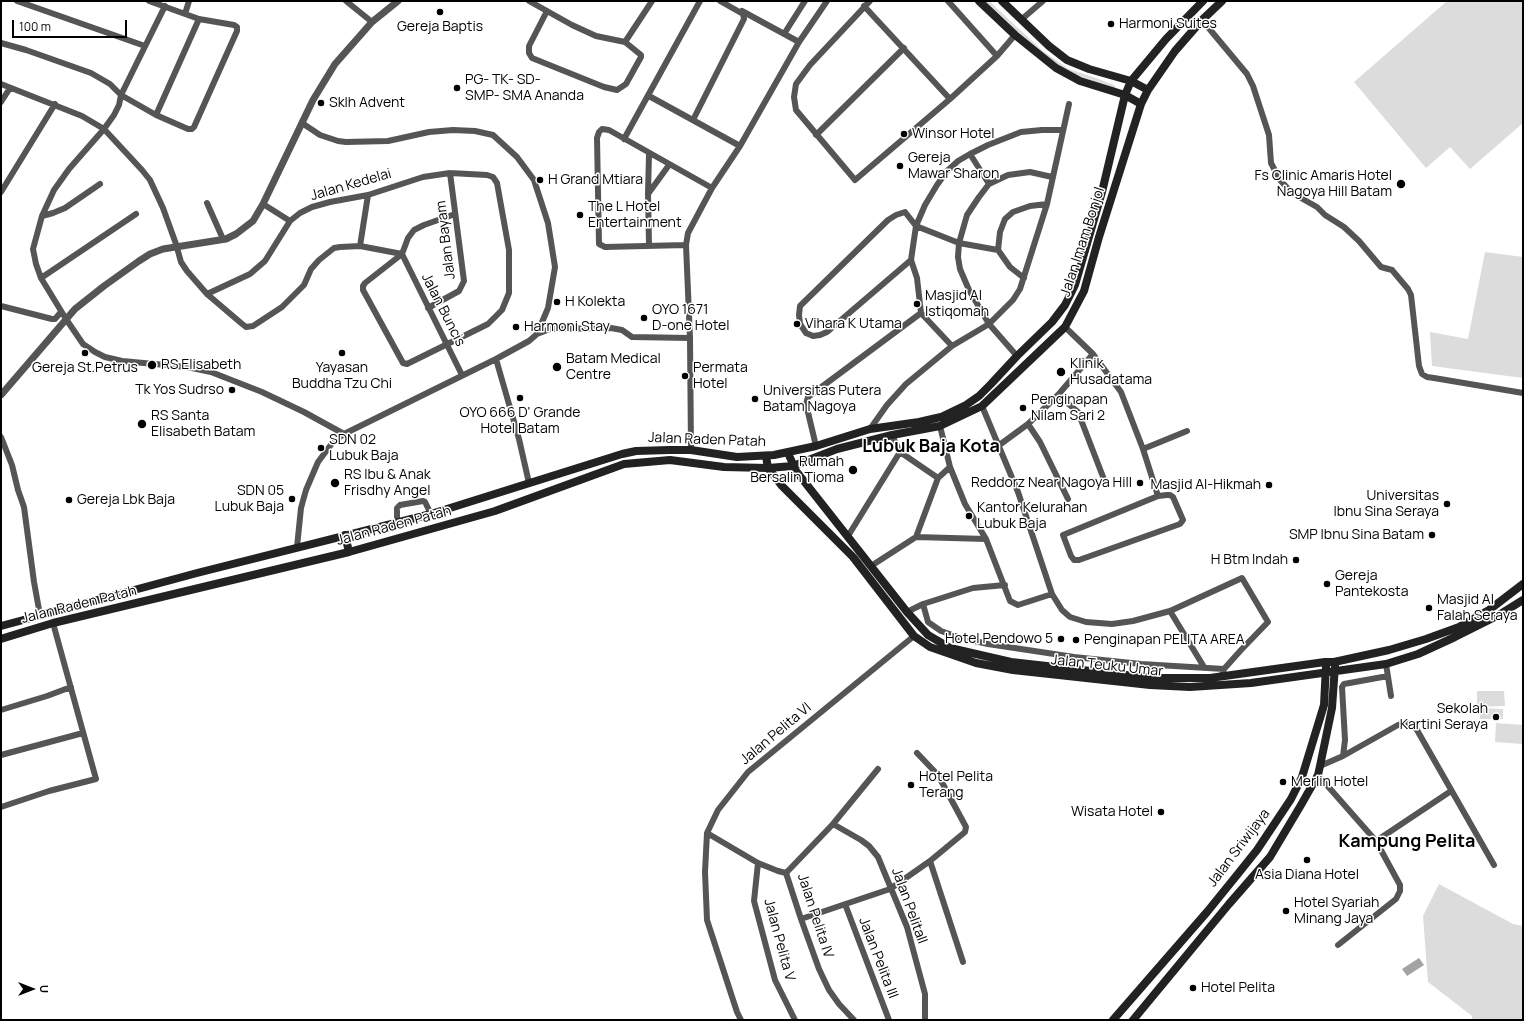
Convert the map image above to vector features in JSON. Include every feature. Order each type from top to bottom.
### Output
[{"type":"main road","points":[[979,1],[1015,35],[1056,68],[1080,80],[1125,95],[1140,104]]},
{"type":"main road","points":[[1002,1],[1049,46],[1068,60],[1089,69],[1131,81],[1148,90]]},
{"type":"main road","name":"Jalan Imam Bonjol","points":[[788,453],[816,446],[870,428],[919,422],[941,417],[966,405],[979,396],[1052,322],[1065,305],[1076,285],[1102,192],[1125,95],[1131,81],[1166,39],[1203,1]]},
{"type":"main road","name":"Jalan Imam Bonjol","points":[[793,466],[837,449],[892,435],[940,426],[982,406],[1065,327],[1084,291],[1140,104],[1175,51],[1202,20],[1222,1]]},
{"type":"main road","name":"Jalan Raden Patah","points":[[1,626],[40,614],[108,598],[197,573],[431,514],[622,454],[643,451],[691,450],[737,457],[766,456],[788,453]]},
{"type":"main road","name":"Jalan Teuku Umar","points":[[788,453],[793,466],[827,511],[907,612],[928,635],[950,648],[1011,662],[1153,678],[1210,678],[1223,672],[1334,662],[1426,640],[1458,627],[1489,610],[1523,584]]},
{"type":"main road","name":"Jalan Teuku Umar","points":[[766,456],[768,468],[782,486],[853,557],[914,636],[930,647],[976,663],[1013,670],[1150,685],[1190,687],[1251,682],[1386,664],[1418,654],[1449,640],[1499,615],[1523,600]]},
{"type":"main road","name":"Jalan Raden Patah","points":[[1,639],[53,623],[349,552],[495,511],[624,464],[670,460],[724,467],[768,468],[793,466]]},
{"type":"main road","points":[[345,535],[349,552]]},
{"type":"main road","name":"Jalan Sriwijaya","points":[[1113,1020],[1207,912],[1261,843],[1291,799],[1302,777],[1324,705],[1326,671],[1325,662]]},
{"type":"main road","name":"Jalan Sriwijaya","points":[[1134,1018],[1270,857],[1318,775],[1332,708],[1335,671],[1334,662]]},
{"type":"main road","points":[[1237,874],[1247,883]]},
{"type":"main road","points":[[1124,1007],[1134,1018]]},
{"type":"street","points":[[17,1],[145,46]]},
{"type":"street","points":[[1,43],[26,50],[91,73],[110,84],[121,95],[156,115],[188,129],[193,128],[237,31],[237,28],[234,25],[199,19],[149,1]]},
{"type":"street","points":[[185,14],[189,1]]},
{"type":"street","points":[[346,1],[372,22]]},
{"type":"street","points":[[1,394],[66,319],[87,299],[139,261],[150,254],[176,246],[223,239],[236,234],[245,228],[264,204],[313,100],[336,64],[372,22],[398,1]]},
{"type":"street","points":[[529,1],[547,12],[596,36],[625,42],[641,55],[626,84],[617,90],[604,87],[532,58],[528,53],[529,46],[547,12]]},
{"type":"street","points":[[625,42],[652,1]]},
{"type":"street","points":[[624,139],[700,1]]},
{"type":"street","points":[[693,120],[744,19],[743,14],[720,1]]},
{"type":"street","points":[[727,1],[747,14],[799,42]]},
{"type":"street","points":[[784,34],[805,1]]},
{"type":"street","points":[[691,450],[690,338],[686,246],[688,233],[712,188],[740,146],[799,42],[827,1]]},
{"type":"street","points":[[870,1],[810,65],[796,84],[794,97],[796,110],[855,180],[950,99],[997,56],[1015,35]]},
{"type":"street","points":[[1022,19],[1043,1]]},
{"type":"street","points":[[952,3],[997,56]]},
{"type":"street","points":[[165,6],[121,95],[116,110],[104,129],[79,157],[54,190],[42,216],[33,249],[41,278],[61,312],[83,344],[95,352],[105,357],[130,362],[187,367],[211,372],[262,392],[304,412],[344,434]]},
{"type":"street","points":[[864,6],[950,99]]},
{"type":"street","points":[[156,115],[199,19]]},
{"type":"street","points":[[1202,20],[1247,74],[1253,86],[1269,135],[1272,163],[1280,180],[1292,193],[1317,207],[1324,215],[1344,226],[1381,267],[1392,270],[1408,288],[1411,295],[1419,366],[1422,374],[1427,377],[1523,393]]},
{"type":"street","points":[[816,135],[904,48]]},
{"type":"street","points":[[1,84],[55,104],[82,116],[104,129],[150,180],[163,208],[181,262],[187,272],[207,294],[246,327],[253,326],[282,307],[304,285],[311,269],[327,253],[340,247],[360,246],[402,254]]},
{"type":"street","points":[[1,102],[10,88]]},
{"type":"street","points":[[649,96],[740,146]]},
{"type":"street","points":[[1,191],[55,104]]},
{"type":"street","points":[[870,428],[906,384],[952,346],[989,324],[1013,300],[1020,289],[1047,204],[1062,130],[1069,104]]},
{"type":"street","points":[[302,123],[320,135],[338,141],[388,141],[429,132],[465,130],[493,135],[507,147],[517,157],[534,180],[548,223],[555,267],[548,308],[537,334]]},
{"type":"street","points":[[686,246],[605,246],[599,244],[597,138],[599,132],[602,129],[606,129],[712,188]]},
{"type":"street","points":[[952,346],[921,313],[916,278],[911,260],[916,226],[925,205],[937,185],[958,161],[970,154],[993,142],[1021,132],[1062,130]]},
{"type":"street","points":[[649,154],[649,246]]},
{"type":"street","points":[[970,154],[989,184]]},
{"type":"street","points":[[648,194],[669,165]]},
{"type":"street","points":[[1017,356],[989,324],[969,290],[960,269],[958,257],[959,243],[967,215],[978,197],[989,184],[1008,175],[1030,172],[1052,177]]},
{"type":"street","name":"Jalan Kedelai","points":[[207,294],[250,274],[265,261],[290,220],[312,207],[368,195],[416,178],[450,174],[487,175],[493,177],[497,183],[502,206],[509,250],[509,293],[502,310],[488,324],[446,345]]},
{"type":"street","name":"Jalan Bayam","points":[[428,308],[459,291],[464,281],[450,174]]},
{"type":"street","points":[[42,216],[65,208],[100,184]]},
{"type":"street","points":[[360,246],[368,195]]},
{"type":"street","points":[[208,203],[223,239]]},
{"type":"street","points":[[264,204],[290,220]]},
{"type":"street","points":[[1024,278],[1010,267],[998,250],[1000,232],[1006,219],[1013,212],[1030,206],[1047,204]]},
{"type":"street","points":[[911,260],[827,332],[813,336],[806,333],[800,324],[800,306],[888,220],[896,215],[906,212],[916,226],[959,243],[998,250]]},
{"type":"street","points":[[41,278],[136,214]]},
{"type":"street","points":[[446,345],[407,364],[403,363],[363,290],[363,286],[402,254],[408,238],[414,230],[455,214]]},
{"type":"street","name":"Jalan Buncis","points":[[402,254],[462,376]]},
{"type":"street","points":[[1,306],[52,319],[55,319],[61,312]]},
{"type":"street","points":[[816,446],[806,404],[808,397],[921,313]]},
{"type":"street","points":[[1065,327],[1093,354],[1121,392],[1143,449],[1158,496]]},
{"type":"street","points":[[297,547],[301,508],[312,474],[325,452],[333,442],[344,434],[496,359],[528,341],[537,334],[550,329],[611,328],[622,330],[632,337],[690,338]]},
{"type":"street","points":[[998,446],[1028,424],[1058,395],[1093,354]]},
{"type":"street","points":[[496,359],[519,439],[529,483]]},
{"type":"street","points":[[1058,395],[1078,412],[1105,482]]},
{"type":"street","points":[[923,604],[928,622],[941,631],[961,638],[988,644],[1074,657],[1141,664],[1204,667],[1223,672],[1241,650],[1268,622],[1242,578],[1170,611],[1133,621],[1112,624],[1086,622],[1070,617],[1062,610],[1052,594],[1018,492],[982,406]]},
{"type":"street","points":[[1028,424],[1040,442],[1068,499]]},
{"type":"street","points":[[940,426],[950,468],[964,504],[986,539],[1005,584],[1010,601],[1018,605],[1052,594]]},
{"type":"street","points":[[1143,449],[1187,431]]},
{"type":"street","points":[[892,435],[900,452],[938,478]]},
{"type":"street","points":[[1,437],[12,464],[18,490],[24,506],[34,582],[40,614]]},
{"type":"street","points":[[848,536],[900,452]]},
{"type":"street","points":[[916,537],[938,478],[950,468]]},
{"type":"street","points":[[1158,496],[1172,496],[1183,522],[1079,560],[1074,560],[1070,556],[1063,535],[1158,496]]},
{"type":"street","points":[[397,522],[397,508],[400,505],[422,501],[425,502],[431,514]]},
{"type":"street","points":[[871,566],[916,537],[986,539]]},
{"type":"street","points":[[907,612],[923,604],[973,588],[1005,584]]},
{"type":"street","points":[[1170,611],[1204,667]]},
{"type":"street","points":[[1,807],[49,791],[96,779],[53,623]]},
{"type":"street","name":"Jalan Pelita VI","points":[[741,1020],[737,1012],[707,920],[705,872],[707,833],[718,810],[748,772],[914,636]]},
{"type":"street","points":[[1386,664],[1391,696]]},
{"type":"street","points":[[1343,756],[1345,740],[1342,687],[1344,684],[1388,676]]},
{"type":"street","points":[[1,710],[71,687]]},
{"type":"street","points":[[1320,766],[1343,756],[1398,724],[1411,724],[1417,730],[1494,865]]},
{"type":"street","points":[[1,755],[83,733]]},
{"type":"street","points":[[801,919],[890,889],[930,862],[964,834],[966,827],[938,775],[917,753]]},
{"type":"street","name":"Jalan Pelita IV","points":[[854,1020],[839,1004],[829,990],[819,969],[786,873],[832,824],[878,770]]},
{"type":"street","points":[[1318,775],[1376,841],[1400,884],[1400,891],[1396,899],[1338,945]]},
{"type":"street","points":[[1376,841],[1451,791]]},
{"type":"street","name":"Jalan PelitaII","points":[[832,824],[861,840],[869,846],[878,857],[907,927],[925,994],[925,1020]]},
{"type":"street","points":[[707,833],[758,863],[786,873]]},
{"type":"street","points":[[930,862],[963,962]]},
{"type":"street","name":"Jalan Pelita V","points":[[758,863],[754,901],[775,980],[795,1020]]},
{"type":"street","name":"Jalan Pelita III","points":[[845,904],[889,1020]]},
{"type":"shaded area","points":[[984,1],[989,1],[1044,52],[1069,69],[1114,85],[1116,88],[1068,72],[1041,55]]},
{"type":"shaded area","points":[[1447,1],[1523,1],[1523,123],[1470,169],[1450,147],[1426,168],[1354,82]]},
{"type":"shaded area","points":[[1485,252],[1523,257],[1523,378],[1432,366],[1430,332],[1468,339]]},
{"type":"shaded area","points":[[1477,691],[1504,691],[1505,706],[1477,707]]},
{"type":"shaded area","points":[[1480,708],[1503,709],[1503,719],[1480,719]]},
{"type":"shaded area","points":[[1496,723],[1523,725],[1523,744],[1495,742]]},
{"type":"shaded area","points":[[1439,884],[1513,924],[1523,926],[1523,1020],[1472,1020],[1472,1016],[1428,982],[1423,916]]},
{"type":"shaded area","points":[[1419,958],[1424,965],[1407,976],[1402,969]]},
{"type":"place","name":"Gereja Baptis","points":[[440,12]]},
{"type":"place","name":"Harmoni Suites","points":[[1111,24]]},
{"type":"place","name":"PG- TK- SD- SMP- SMA Ananda","points":[[457,88]]},
{"type":"place","name":"Sklh Advent","points":[[321,103]]},
{"type":"place","name":"Winsor Hotel","points":[[904,134]]},
{"type":"place","name":"Gereja Mawar Sharon","points":[[900,166]]},
{"type":"place","name":"H Grand Mtiara","points":[[540,180]]},
{"type":"place","name":"Fs Clinic Amaris Hotel Nagoya Hill Batam","points":[[1401,184]]},
{"type":"place","name":"The L Hotel Entertainment","points":[[580,215]]},
{"type":"place","name":"H Kolekta","points":[[557,302]]},
{"type":"place","name":"Masjid Al Istiqomah","points":[[917,304]]},
{"type":"place","name":"OYO 1671 D-one Hotel","points":[[644,318]]},
{"type":"place","name":"Vihara K Utama","points":[[797,324]]},
{"type":"place","name":"Harmoni Stay","points":[[516,327]]},
{"type":"place","name":"Gereja St.Petrus","points":[[85,353]]},
{"type":"place","name":"Yayasan Buddha Tzu Chi","points":[[342,353]]},
{"type":"place","name":"RS Elisabeth","points":[[152,365]]},
{"type":"place","name":"Batam Medical Centre","points":[[557,367]]},
{"type":"place","name":"Klinik Husadatama","points":[[1061,372]]},
{"type":"place","name":"Permata Hotel","points":[[685,376]]},
{"type":"place","name":"Tk Yos Sudrso","points":[[232,390]]},
{"type":"place","name":"OYO 666 D' Grande Hotel Batam","points":[[520,398]]},
{"type":"place","name":"Universitas Putera Batam Nagoya","points":[[755,399]]},
{"type":"place","name":"Penginapan Nilam Sari 2","points":[[1023,408]]},
{"type":"place","name":"RS Santa Elisabeth Batam","points":[[142,424]]},
{"type":"place","name":"SDN 02 Lubuk Baja","points":[[321,448]]},
{"type":"place","name":"Rumah Bersalin Tioma","points":[[853,470]]},
{"type":"place","name":"RS Ibu & Anak Frisdhy Angel","points":[[335,483]]},
{"type":"place","name":"Reddorz Near Nagoya Hill","points":[[1140,483]]},
{"type":"place","name":"Masjid Al-Hikmah","points":[[1269,485]]},
{"type":"place","name":"SDN 05 Lubuk Baja","points":[[292,499]]},
{"type":"place","name":"Gereja Lbk Baja","points":[[69,500]]},
{"type":"place","name":"Universitas Ibnu Sina Seraya","points":[[1447,504]]},
{"type":"place","name":"Kantor Kelurahan Lubuk Baja","points":[[969,516]]},
{"type":"place","name":"SMP Ibnu Sina Batam","points":[[1432,535]]},
{"type":"place","name":"H Btm Indah","points":[[1296,560]]},
{"type":"place","name":"Gereja Pantekosta","points":[[1327,584]]},
{"type":"place","name":"Masjid Al Falah Seraya","points":[[1429,608]]},
{"type":"place","name":"Hotel Pendowo 5","points":[[1061,639]]},
{"type":"place","name":"Penginapan PELITA AREA","points":[[1076,640]]},
{"type":"place","name":"Sekolah Kartini Seraya","points":[[1496,717]]},
{"type":"place","name":"Merlin Hotel","points":[[1283,782]]},
{"type":"place","name":"Hotel Pelita Terang","points":[[911,785]]},
{"type":"place","name":"Wisata Hotel","points":[[1161,812]]},
{"type":"place","name":"Asia Diana Hotel","points":[[1307,860]]},
{"type":"place","name":"Hotel Syariah Minang Jaya","points":[[1286,911]]},
{"type":"place","name":"Hotel Pelita","points":[[1193,988]]},
{"type":"district","name":"Lubuk Baja Kota","points":[[931,447]]},
{"type":"district","name":"Kampung Pelita","points":[[1407,842]]}]
